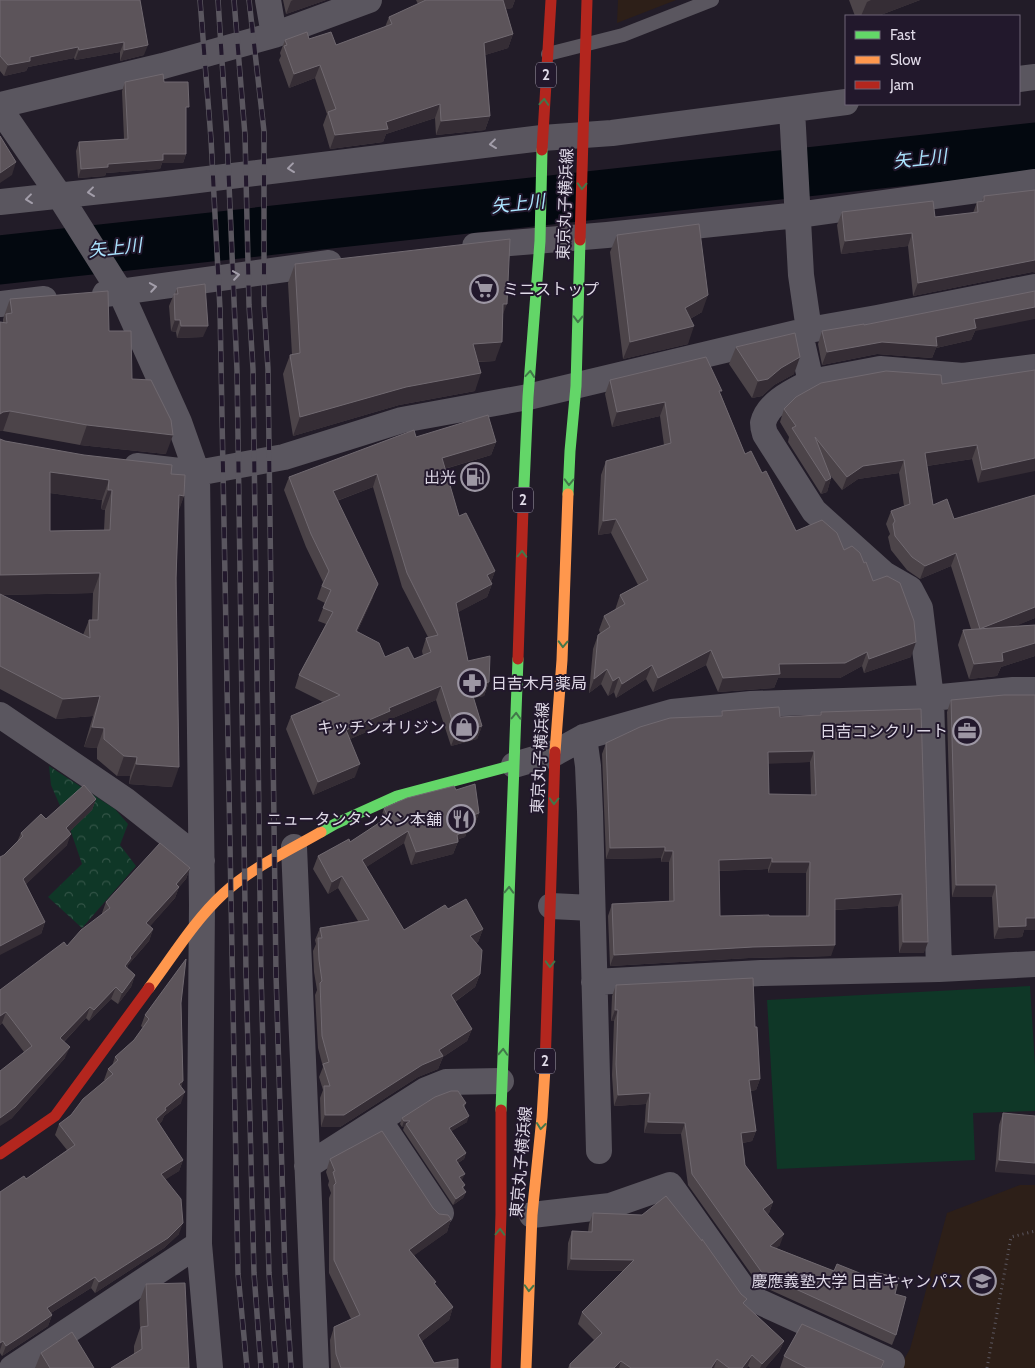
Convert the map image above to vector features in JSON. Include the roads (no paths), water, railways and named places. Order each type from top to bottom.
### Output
[{"type":"main road","name":"東京丸子横浜線","points":[[496,1368],[501,1214],[501,1081],[528,397],[540,238],[542,144],[551,0]]},
{"type":"main road","name":"東京丸子横浜線","points":[[526,1368],[532,1215],[546,1054],[555,753],[562,660],[570,451],[576,386],[588,0]]},
{"type":"main road","points":[[0,1154],[55,1116],[202,916],[223,894],[244,877],[335,824],[397,796],[514,765]]},
{"type":"street","points":[[268,0],[274,35]]},
{"type":"street","points":[[0,105],[163,66],[274,35],[368,0]]},
{"type":"street","points":[[1020,79],[1035,77]]},
{"type":"street","points":[[0,202],[63,202],[166,184],[542,144],[583,136],[792,121],[845,102]]},
{"type":"street","points":[[0,109],[117,286],[179,422],[197,473],[202,861],[199,1244],[210,1368]]},
{"type":"street","points":[[792,121],[801,275],[809,330]]},
{"type":"street","points":[[454,248],[540,238],[580,237],[797,202],[1035,182]]},
{"type":"street","points":[[0,304],[74,297],[117,286],[196,280],[351,260]]},
{"type":"street","points":[[117,464],[197,473],[284,457],[402,420],[528,397],[809,330],[1035,287]]},
{"type":"street","points":[[809,330],[801,338],[811,382]]},
{"type":"street","points":[[939,969],[931,698],[920,608],[910,589],[884,574],[814,510],[765,434],[763,423],[770,409],[789,393],[811,382],[880,369],[963,376],[1035,367]]},
{"type":"street","points":[[514,765],[555,753],[584,737],[672,712],[795,701],[931,698],[1013,690],[1035,690]]},
{"type":"street","points":[[0,714],[125,800],[202,861]]},
{"type":"street","points":[[584,737],[590,803],[599,1151]]},
{"type":"street","points":[[294,847],[316,1368]]},
{"type":"street","points":[[551,906],[592,908]]},
{"type":"street","points":[[594,982],[761,973],[939,969],[1035,964]]},
{"type":"street","points":[[307,1166],[426,1090],[446,1082],[501,1081]]},
{"type":"street","points":[[379,1120],[441,1213]]},
{"type":"street","points":[[532,1215],[610,1206],[670,1185],[749,1297],[892,1362]]},
{"type":"street","points":[[12,1368],[199,1244]]},
{"type":"lane","points":[[548,54],[623,35],[712,0]]},
{"type":"waterway","name":"矢上川","points":[[0,260],[1035,147]]},
{"type":"railway","points":[[200,0],[211,139],[220,309],[238,1274],[247,1368]]},
{"type":"railway","points":[[218,0],[227,137],[237,370],[246,972],[254,1273],[261,1368]]},
{"type":"railway","points":[[234,0],[245,135],[249,305],[253,369],[261,973],[269,1273],[276,1368]]},
{"type":"railway","points":[[249,0],[264,131],[264,304],[268,369],[276,974],[285,1273],[291,1368]]},
{"type":"place","name":"ミニストップ","points":[[484,289]]},
{"type":"place","name":"出光","points":[[475,477]]},
{"type":"place","name":"日吉木月薬局","points":[[472,683]]},
{"type":"place","name":"キッチンオリジン","points":[[464,727]]},
{"type":"place","name":"日吉コンクリート","points":[[967,731]]},
{"type":"place","name":"ニュータンタンメン本舗","points":[[461,819]]},
{"type":"place","name":"慶應義塾大学 日吉キャンパス","points":[[982,1281]]}]
